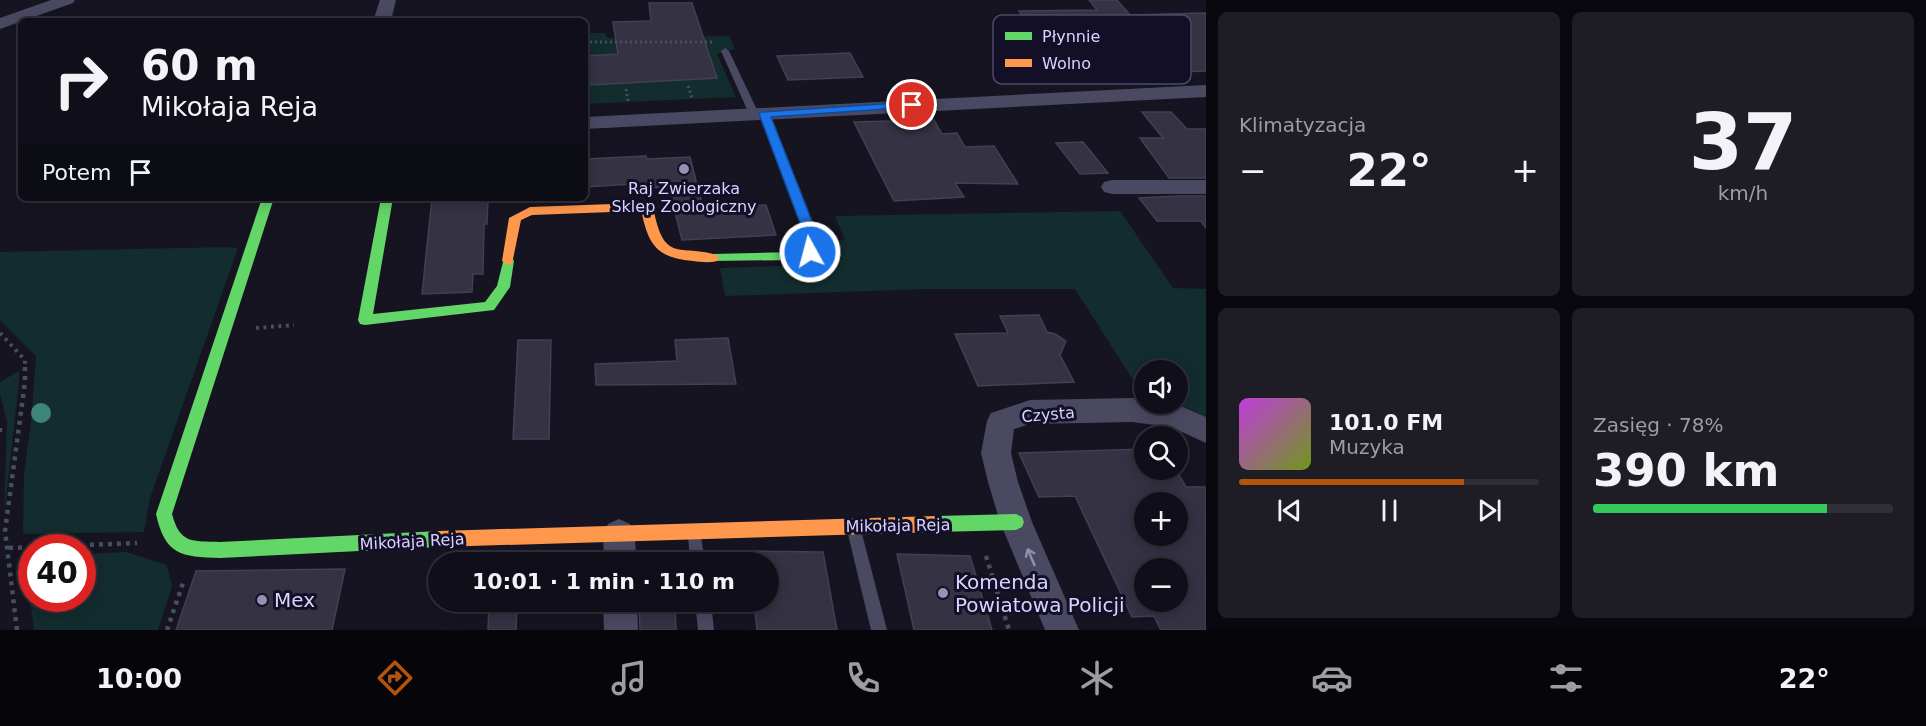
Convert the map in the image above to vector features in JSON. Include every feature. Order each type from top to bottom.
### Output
[{"type":"street","points":[[0,24],[67,0]]},
{"type":"street","points":[[383,18],[388,0]]},
{"type":"street","points":[[588,123],[1206,91]]},
{"type":"street","points":[[386,201],[365,320],[473,311],[489,307],[500,298],[506,285],[511,228],[515,218],[530,211],[640,207],[648,212],[657,243],[671,254],[691,258],[795,256],[810,252],[813,239],[759,114]]},
{"type":"street","points":[[1112,187],[1206,187]]},
{"type":"street","points":[[177,546],[166,533],[164,514],[267,201]]},
{"type":"street","name":"Czysta","points":[[1062,630],[1016,522],[996,453],[1001,421],[1030,412],[1132,410],[1176,417],[1206,431]]},
{"type":"street","name":"Mikołaja Reja","points":[[177,546],[220,550],[492,537],[619,548],[695,530],[1016,522]]},
{"type":"street","points":[[620,612],[621,630]]},
{"type":"lane","points":[[725,51],[759,114]]},
{"type":"lane","points":[[853,526],[879,630]]},
{"type":"lane","points":[[695,530],[697,552]]},
{"type":"lane","points":[[704,612],[706,630]]},
{"type":"path","points":[[588,42],[706,41],[713,42],[725,51]]},
{"type":"path","points":[[688,86],[692,99]]},
{"type":"path","points":[[626,89],[628,102]]},
{"type":"path","points":[[0,333],[25,360],[25,382],[5,531],[9,548],[17,630]]},
{"type":"path","points":[[976,524],[1009,630]]},
{"type":"path","points":[[0,526],[5,531]]},
{"type":"path","points":[[9,548],[145,542],[177,546],[184,580],[167,630]]},
{"type":"green space","points":[[588,33],[605,33],[608,38],[729,36],[735,49],[717,54],[736,97],[588,104]]},
{"type":"green space","points":[[1120,211],[1173,288],[1206,289],[1206,417],[1188,408],[1188,360],[1134,360],[1134,381],[1075,289],[925,289],[725,296],[720,268],[811,265],[826,259],[826,241],[845,240],[835,216]]},
{"type":"green space","points":[[238,248],[150,498],[144,532],[23,534],[24,473],[36,356],[0,320],[0,252]]},
{"type":"green space","points":[[19,371],[4,516],[7,421],[0,394],[0,382]]},
{"type":"green space","points":[[126,552],[167,565],[172,586],[158,630],[34,630],[32,612],[96,612],[96,553]]},
{"type":"building","points":[[1089,0],[1117,0],[1130,15],[1022,15],[1019,11],[1097,10]]},
{"type":"building","points":[[649,3],[692,3],[717,78],[590,85],[588,56],[618,54],[613,22],[651,21]]},
{"type":"building","points":[[1206,13],[1206,71],[1191,72],[1191,15],[1130,15]]},
{"type":"building","points":[[850,53],[863,77],[788,80],[777,56]]},
{"type":"building","points":[[1142,112],[1171,112],[1187,129],[1206,129],[1206,178],[1169,178],[1140,138],[1163,138]]},
{"type":"building","points":[[934,120],[942,134],[957,133],[965,147],[994,146],[1018,184],[955,183],[964,197],[894,201],[854,122]]},
{"type":"building","points":[[1083,142],[1108,173],[1080,174],[1056,143]]},
{"type":"building","points":[[690,157],[703,208],[766,205],[776,235],[682,240],[670,193],[663,193],[662,187],[649,188],[649,183],[588,187],[588,159]]},
{"type":"building","points":[[1206,196],[1206,228],[1201,221],[1157,221],[1139,198]]},
{"type":"building","points":[[432,201],[488,201],[487,224],[484,224],[483,274],[473,274],[472,292],[422,294]]},
{"type":"building","points":[[1039,315],[1047,332],[1066,341],[1060,355],[1074,382],[978,386],[955,334],[1008,333],[1000,316]]},
{"type":"building","points":[[728,338],[736,384],[596,385],[595,364],[677,361],[675,340]]},
{"type":"building","points":[[518,340],[551,340],[549,439],[513,439]]},
{"type":"building","points":[[1134,449],[1134,480],[1182,480],[1186,487],[1206,487],[1206,630],[1161,630],[1154,616],[1132,617],[1075,496],[1039,497],[1019,453]]},
{"type":"building","points":[[749,551],[823,552],[837,630],[757,630],[755,612],[779,612],[779,552]]},
{"type":"building","name":"Komenda Powiatowa Policji","points":[[897,554],[970,556],[992,630],[914,630]]},
{"type":"building","name":"Mex","points":[[345,569],[332,630],[176,630],[196,571]]},
{"type":"building","points":[[489,612],[517,612],[516,630],[488,630]]},
{"type":"building","points":[[639,612],[675,612],[676,630],[640,630]]},
{"type":"traffic: fast","points":[[713,258],[795,256],[810,252],[813,239],[765,114]]},
{"type":"traffic: fast","points":[[267,201],[164,514],[171,536],[182,546],[220,550],[439,539]]},
{"type":"traffic: fast","points":[[386,201],[365,320],[489,307],[503,287],[508,261]]},
{"type":"traffic: fast","points":[[936,524],[1016,522]]},
{"type":"traffic: slow","points":[[508,261],[515,218],[530,211],[640,207],[648,212],[654,237],[660,246],[681,255],[713,258]]},
{"type":"traffic: slow","points":[[439,539],[936,524]]},
{"type":"place","name":"Raj Zwierzaka Sklep Zoologiczny","points":[[684,169]]},
{"type":"place","name":"Komenda Powiatowa Policji","points":[[943,593]]},
{"type":"place","name":"Mex","points":[[262,600]]},
{"type":"route","points":[[810,252],[813,239],[765,114],[912,105]]}]
